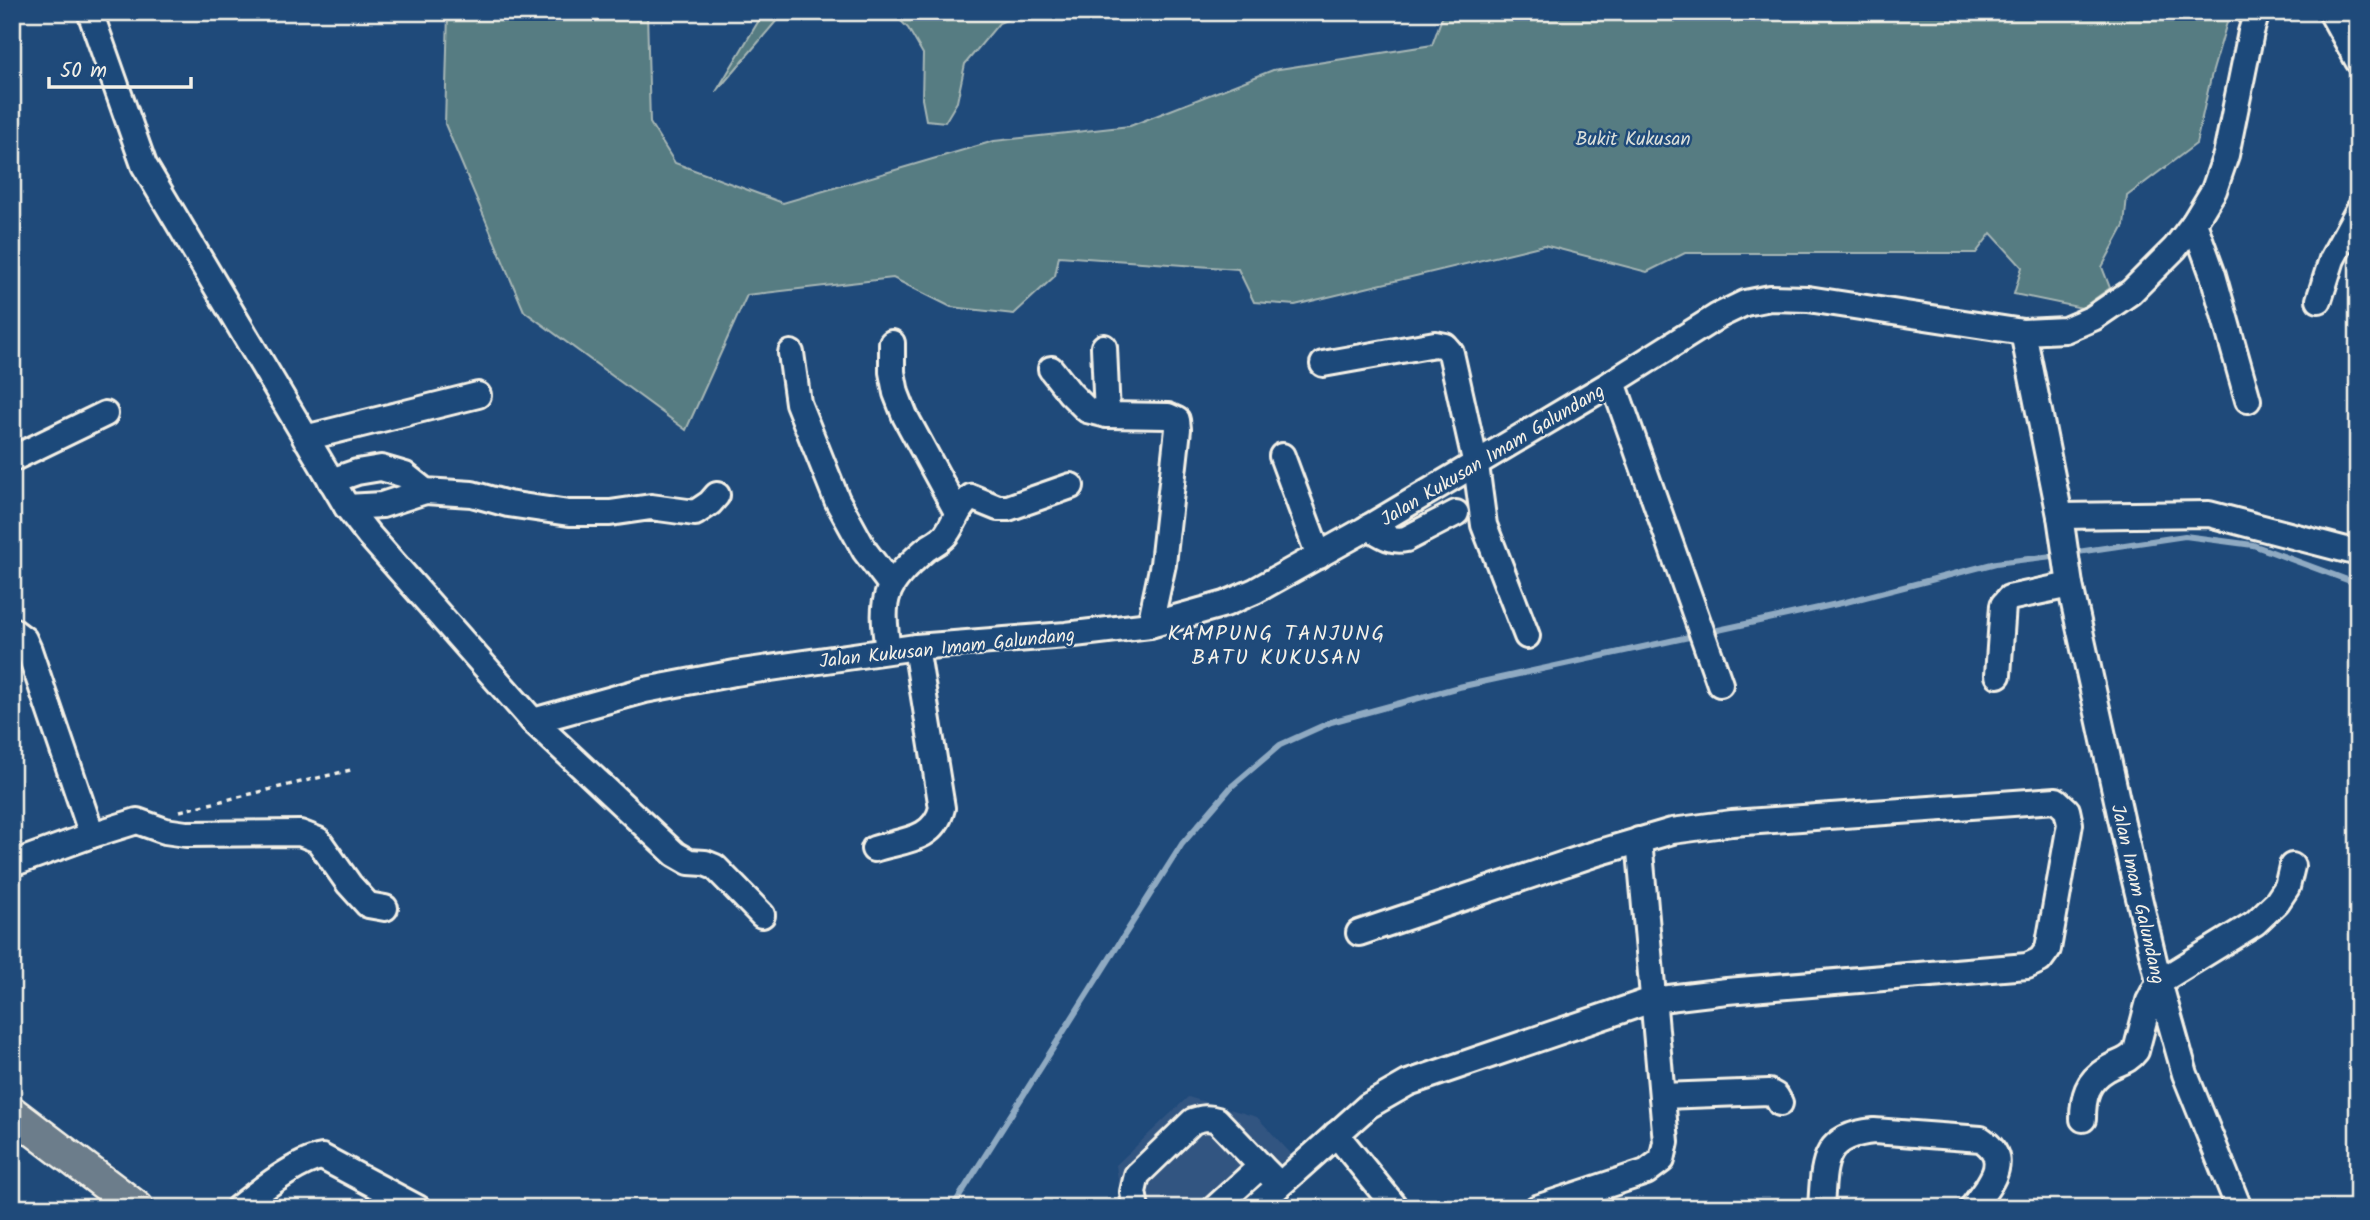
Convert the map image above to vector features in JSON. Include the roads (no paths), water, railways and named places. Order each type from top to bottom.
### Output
[{"type":"main road","points":[[12,1113],[137,1208]]},
{"type":"street","points":[[90,12],[144,166],[347,507],[533,721],[675,854],[690,862],[715,867],[762,915]]},
{"type":"street","name":"Jalan Kukusan Imam Galundang","points":[[533,721],[658,687],[735,673],[888,650],[1150,625],[1225,604],[1319,556],[1614,382],[1718,316],[1745,303],[1770,298],[1808,299],[2023,332],[2065,330],[2093,318],[2131,292],[2175,248],[2214,190],[2226,155],[2257,12]]},
{"type":"street","points":[[2332,12],[2358,61]]},
{"type":"street","points":[[2319,300],[2332,259],[2358,211]]},
{"type":"street","points":[[2194,223],[2213,275],[2248,400]]},
{"type":"street","name":"Jalan Imam Galundang","points":[[2023,332],[2069,579],[2159,982],[2185,1074],[2239,1208]]},
{"type":"street","points":[[892,343],[892,372],[896,393],[905,416],[957,512]]},
{"type":"street","points":[[1323,364],[1436,344],[1445,346],[1451,352],[1476,465],[1484,525],[1527,636]]},
{"type":"street","points":[[1104,347],[1107,415]]},
{"type":"street","points":[[791,353],[798,403],[837,500],[865,551],[891,585]]},
{"type":"street","points":[[1051,369],[1087,410],[1107,415],[1174,417],[1178,424],[1163,564],[1150,625]]},
{"type":"street","points":[[1614,382],[1720,684]]},
{"type":"street","points":[[305,438],[478,395]]},
{"type":"street","points":[[12,458],[104,414]]},
{"type":"street","points":[[1282,456],[1319,556]]},
{"type":"street","points":[[331,481],[356,472],[381,468],[405,475],[425,491]]},
{"type":"street","points":[[888,650],[884,600],[891,585],[901,572],[947,534],[957,512],[971,497],[998,508],[1008,508],[1071,486]]},
{"type":"street","points":[[347,507],[382,505],[425,491],[472,494],[508,504],[569,513],[651,508],[695,513],[717,495]]},
{"type":"street","points":[[1369,527],[1386,538],[1406,539],[1456,513]]},
{"type":"street","points":[[2060,521],[2209,514],[2358,553]]},
{"type":"street","points":[[1998,676],[2003,605],[2009,598],[2069,579]]},
{"type":"street","points":[[12,630],[24,639],[29,650],[92,835]]},
{"type":"street","points":[[874,849],[928,833],[939,820],[942,808],[916,647]]},
{"type":"street","points":[[1254,1208],[1368,1105],[1408,1083],[1653,1000],[1727,991],[2027,966],[2039,960],[2048,948],[2070,824],[2067,810],[2056,800],[1732,823],[1672,831],[1359,933]]},
{"type":"street","points":[[12,864],[137,821],[165,831],[186,834],[300,834],[318,840],[349,884],[368,905],[385,908]]},
{"type":"street","points":[[1537,1208],[1646,1172],[1662,1160],[1666,1142],[1639,841]]},
{"type":"street","points":[[2083,1119],[2083,1099],[2091,1083],[2107,1069],[2132,1057],[2136,1051],[2149,1001],[2159,982],[2255,923],[2277,902],[2287,887],[2292,866]]},
{"type":"street","points":[[1662,1096],[1769,1092],[1776,1096],[1780,1103]]},
{"type":"street","points":[[1136,1208],[1133,1192],[1137,1175],[1193,1121],[1201,1118],[1217,1120],[1279,1185]]},
{"type":"street","points":[[1821,1208],[1825,1163],[1830,1149],[1842,1138],[1859,1132],[1874,1131],[1981,1139],[1992,1146],[1996,1154],[1995,1175],[1972,1208]]},
{"type":"street","points":[[1336,1134],[1396,1208]]},
{"type":"street","points":[[238,1208],[311,1159],[322,1157],[418,1208]]},
{"type":"street","points":[[1215,1208],[1261,1166]]},
{"type":"waterway","points":[[2071,553],[2185,536],[2253,545],[2358,584]]},
{"type":"waterway","points":[[1709,632],[1846,602],[1996,563],[2060,555]]},
{"type":"waterway","points":[[952,1208],[1182,844],[1232,786],[1280,745],[1331,722],[1459,687],[1698,635]]},
{"type":"district","name":"KAMPUNG TANJUNG BATU KUKUSAN","points":[[1277,645]]},
{"type":"park label","name":"Bukit Kukusan","points":[[1633,138]]}]
